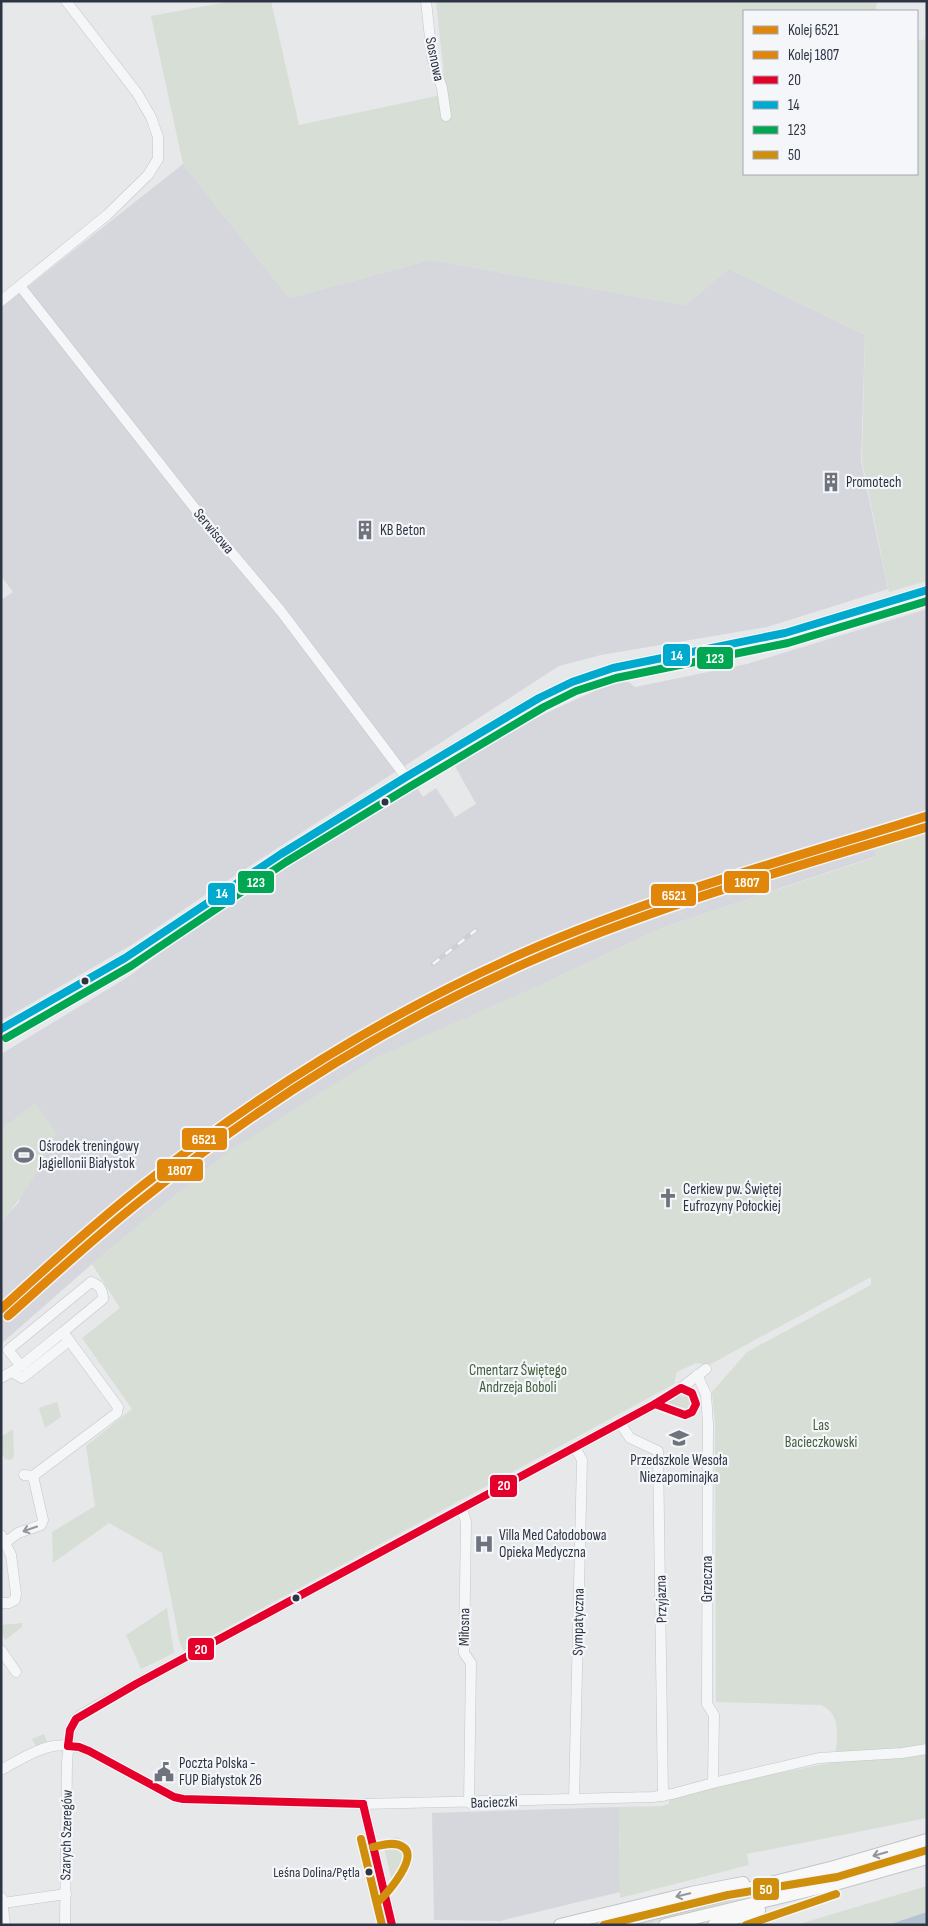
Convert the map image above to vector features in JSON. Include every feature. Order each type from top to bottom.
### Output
[{"type":"main road","points":[[606,1925],[834,1867],[927,1840]]},
{"type":"main road","points":[[714,1925],[840,1883],[927,1858]]},
{"type":"main road","points":[[560,1925],[726,1885],[834,1867]]},
{"type":"main road","points":[[665,1925],[840,1883]]},
{"type":"street","points":[[1,301],[107,215],[148,175],[158,159],[158,137],[151,117],[137,94],[66,1]]},
{"type":"street","name":"Sosnowa","points":[[426,1],[432,57],[442,88],[446,116]]},
{"type":"street","name":"Serwisowa","points":[[20,286],[204,520],[280,610],[406,777]]},
{"type":"street","points":[[1,1029],[132,954],[287,850],[538,698],[613,668],[785,633],[927,590]]},
{"type":"street","points":[[1,1378],[16,1369],[66,1337],[103,1299],[103,1292],[98,1284],[92,1282],[4,1352],[16,1369]]},
{"type":"street","points":[[1,1603],[9,1603],[14,1600],[16,1594],[11,1555],[3,1539],[41,1525],[43,1520],[29,1476],[117,1413],[118,1407],[66,1337]]},
{"type":"street","name":"Szarych Szeregów","points":[[65,1925],[68,1746],[72,1724],[82,1714],[673,1394],[701,1372]]},
{"type":"street","name":"Grzeczna","points":[[701,1372],[706,1394],[708,1424],[707,1704],[714,1715],[713,1783]]},
{"type":"street","name":"Przyjazna","points":[[620,1423],[630,1438],[658,1451],[664,1796]]},
{"type":"street","name":"Sympatyczna","points":[[574,1799],[582,1460],[575,1447]]},
{"type":"street","name":"Miłosna","points":[[462,1509],[466,1522],[464,1653],[471,1664],[469,1802]]},
{"type":"street","points":[[1,1650],[16,1672]]},
{"type":"street","name":"Bacieczki","points":[[1,1770],[38,1749],[51,1746],[68,1746],[90,1751],[174,1797],[183,1799],[363,1804],[469,1802],[664,1796],[819,1758],[902,1753],[927,1749]]},
{"type":"street","points":[[363,1804],[392,1925]]},
{"type":"street","points":[[5,1925],[2,1900],[66,1894]]},
{"type":"shaded area","points":[[183,164],[289,298],[430,260],[685,305],[729,269],[865,335],[861,461],[888,589],[767,627],[601,655],[559,666],[202,897],[133,944],[1,1021],[1,600],[13,592],[1,576],[1,308]]},
{"type":"shaded area","points":[[927,609],[927,829],[874,845],[877,856],[664,927],[555,978],[223,1156],[92,1264],[1,1344],[1,1221],[19,1202],[35,1104],[1,1129],[1,1054],[128,977],[196,926],[283,868],[417,788],[423,797],[436,788],[455,817],[476,804],[455,766],[529,721],[603,687],[626,680],[635,687],[747,664]]},
{"type":"shaded area","points":[[619,1807],[620,1892],[500,1921],[434,1920],[432,1813]]},
{"type":"green space","points":[[233,1],[271,1],[299,125],[446,94],[436,1],[877,1],[876,10],[743,10],[743,175],[918,175],[918,41],[927,39],[927,581],[889,592],[862,461],[865,335],[729,269],[685,305],[430,260],[289,298],[183,164],[151,16]]},
{"type":"green space","points":[[927,829],[927,1818],[747,1854],[749,1865],[620,1898],[619,1807],[662,1806],[669,1804],[669,1799],[769,1775],[835,1762],[836,1722],[828,1709],[821,1705],[716,1702],[715,1423],[712,1392],[747,1352],[871,1285],[871,1277],[709,1365],[696,1363],[677,1372],[674,1384],[184,1651],[180,1644],[162,1553],[109,1523],[53,1563],[52,1532],[95,1506],[86,1446],[132,1409],[82,1338],[120,1308],[92,1264],[229,1151],[375,1058],[664,927],[876,857],[873,845]]},
{"type":"green space","name":"Ośrodek treningowy Jagiellonii Białystok","points":[[35,1103],[57,1133],[26,1189],[1,1221],[1,1129]]},
{"type":"green space","points":[[687,1396],[691,1401],[690,1407],[687,1409],[665,1403],[676,1397]]},
{"type":"green space","points":[[57,1402],[61,1417],[45,1428],[39,1408]]},
{"type":"green space","points":[[13,1429],[14,1457],[10,1460],[5,1459],[1,1451],[1,1437]]},
{"type":"green space","points":[[167,1608],[174,1653],[141,1669],[126,1635]]},
{"type":"green space","points":[[22,1623],[22,1627],[5,1640],[1,1631],[1,1625]]},
{"type":"green space","points":[[44,1734],[47,1742],[36,1746],[32,1739]]},
{"type":"green space","points":[[397,1837],[406,1843],[411,1849],[413,1856],[409,1869],[394,1890],[383,1843],[390,1838]]},
{"type":"green space","points":[[927,1846],[927,1849],[821,1880],[644,1925],[628,1925],[821,1877]]},
{"type":"green space","points":[[927,1886],[927,1925],[796,1925]]},
{"type":"water","points":[[927,1912],[927,1925],[888,1925]]},
{"type":"railway","points":[[433,964],[476,930]]},
{"type":"rail line","name":"6521","points":[[1,1309],[142,1186],[231,1119],[325,1058],[423,1002],[523,953],[622,913],[723,879],[927,816]]},
{"type":"rail line","name":"1807","points":[[8,1316],[130,1209],[236,1128],[329,1067],[426,1012],[526,963],[624,923],[724,889],[927,827]]},
{"type":"transit line","name":"14","points":[[1,1029],[125,958],[281,854],[406,777],[539,698],[572,682],[613,668],[785,633],[927,590]]},
{"type":"transit line","name":"123","points":[[6,1038],[131,966],[286,862],[544,707],[576,691],[616,678],[788,643],[927,601]]},
{"type":"transit line","name":"20","points":[[681,1388],[692,1393],[696,1404],[692,1412],[685,1415],[655,1404],[681,1388]]},
{"type":"transit line","name":"20","points":[[68,1746],[70,1730],[76,1719],[136,1684],[655,1404]]},
{"type":"transit line","name":"20","points":[[68,1746],[79,1747],[89,1751],[174,1797],[183,1799],[363,1804]]},
{"type":"transit line","name":"20","points":[[363,1804],[392,1925]]},
{"type":"transit line","name":"50","points":[[361,1839],[382,1925]]},
{"type":"transit line","name":"50","points":[[373,1847],[396,1844],[403,1847],[407,1852],[405,1866],[380,1900]]},
{"type":"transit line","name":"50","points":[[604,1925],[728,1895],[837,1877],[927,1850]]},
{"type":"transit line","name":"50","points":[[746,1925],[836,1894]]},
{"type":"place","name":"Promotech","points":[[831,482]]},
{"type":"place","name":"KB Beton","points":[[365,530]]},
{"type":"place","name":"Ośrodek treningowy Jagiellonii Białystok","points":[[24,1155]]},
{"type":"place","name":"Cerkiew pw. Świętej Eufrozyny Połockiej","points":[[668,1198]]},
{"type":"place","name":"Przedszkole Wesoła Niezapominajka","points":[[679,1438]]},
{"type":"place","name":"Villa Med Całodobowa Opieka Medyczna","points":[[484,1544]]},
{"type":"place","name":"Poczta Polska - FUP Białystok 26","points":[[164,1772]]},
{"type":"place","name":"Leśna Dolina/Pętla","points":[[369,1872]]},
{"type":"park label","name":"Cmentarz Świętego Andrzeja Boboli","points":[[518,1378]]},
{"type":"park label","name":"Las Bacieczkowski","points":[[821,1434]]}]
